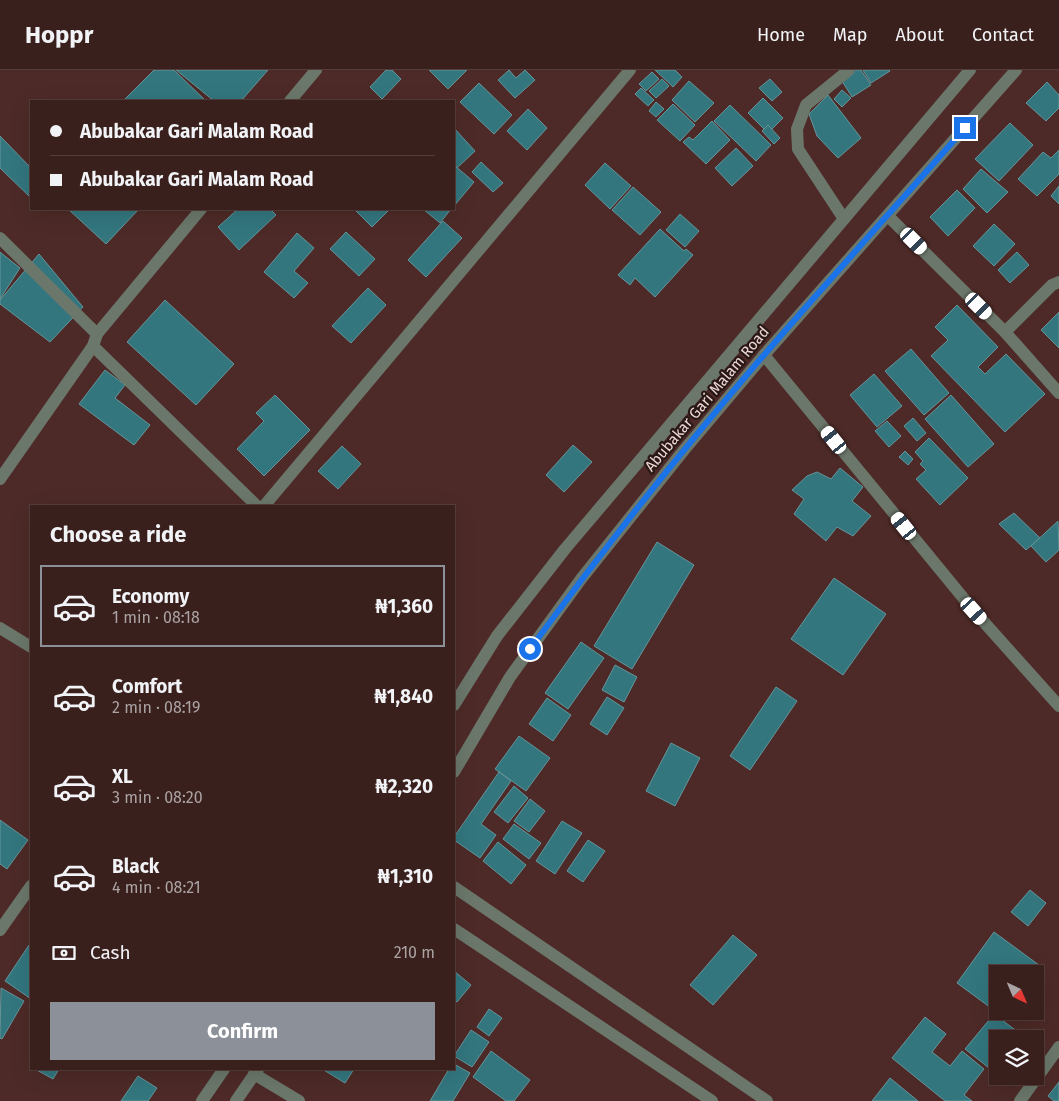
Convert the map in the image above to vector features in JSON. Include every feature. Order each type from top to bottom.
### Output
[{"type":"street","points":[[291,100],[316,70]]},
{"type":"street","points":[[265,505],[630,70]]},
{"type":"street","points":[[844,219],[798,149],[797,129],[806,105],[850,70]]},
{"type":"street","points":[[455,703],[496,636],[565,549],[970,70]]},
{"type":"street","name":"Abubakar Gari Malam Road","points":[[455,770],[510,677],[581,579],[684,450],[764,355],[1016,70]]},
{"type":"street","points":[[0,479],[95,340],[200,210]]},
{"type":"street","points":[[888,216],[1006,332],[1059,393]]},
{"type":"street","points":[[0,238],[95,340],[256,505]]},
{"type":"street","points":[[1006,332],[1052,285],[1059,282]]},
{"type":"street","points":[[764,355],[974,611],[1059,706]]},
{"type":"street","points":[[0,628],[30,646]]},
{"type":"street","points":[[0,930],[30,887]]},
{"type":"street","points":[[455,888],[767,1101]]},
{"type":"street","points":[[455,930],[712,1101]]},
{"type":"street","points":[[1020,1101],[1059,1047]]},
{"type":"street","points":[[202,1101],[223,1070]]},
{"type":"street","points":[[236,1101],[256,1072],[299,1101]]},
{"type":"building","points":[[154,70],[174,70],[205,100],[124,100]]},
{"type":"building","points":[[176,70],[268,70],[242,100],[213,100]]},
{"type":"building","points":[[386,70],[392,70],[401,79],[382,99],[370,87]]},
{"type":"building","points":[[429,70],[467,70],[448,89]]},
{"type":"building","points":[[509,70],[516,78],[525,70],[535,80],[515,98],[498,80]]},
{"type":"building","points":[[655,70],[675,70],[682,77],[673,87]]},
{"type":"building","points":[[853,70],[861,70],[871,85],[852,97],[840,78]]},
{"type":"building","points":[[863,70],[889,70],[890,71],[871,83]]},
{"type":"building","points":[[652,72],[659,79],[646,91],[639,84]]},
{"type":"building","points":[[662,79],[669,86],[656,98],[649,91]]},
{"type":"building","points":[[770,79],[782,92],[772,101],[759,88]]},
{"type":"building","points":[[689,81],[714,103],[695,122],[672,100]]},
{"type":"building","points":[[1047,82],[1059,95],[1059,108],[1046,121],[1026,103]]},
{"type":"building","points":[[479,83],[512,115],[494,134],[460,102]]},
{"type":"building","points":[[641,88],[654,100],[648,106],[635,94]]},
{"type":"building","points":[[842,90],[851,98],[842,107],[834,99]]},
{"type":"building","points":[[828,95],[861,138],[838,158],[817,136],[809,114]]},
{"type":"building","points":[[763,98],[783,118],[768,133],[748,113]]},
{"type":"building","points":[[656,102],[664,109],[656,117],[649,111]]},
{"type":"building","points":[[673,104],[695,125],[680,141],[657,120]]},
{"type":"building","points":[[730,105],[771,145],[756,161],[714,121]]},
{"type":"building","points":[[528,109],[547,128],[527,150],[507,131]]},
{"type":"building","points":[[712,121],[730,140],[706,164],[683,142],[689,137],[693,140]]},
{"type":"building","points":[[1010,123],[1033,145],[999,181],[975,159]]},
{"type":"building","points":[[768,125],[780,138],[774,144],[762,131]]},
{"type":"building","points":[[455,129],[475,151],[457,168],[455,165]]},
{"type":"building","points":[[0,136],[30,167],[30,197],[0,168]]},
{"type":"building","points":[[736,148],[753,166],[732,186],[715,168]]},
{"type":"building","points":[[1059,150],[1059,174],[1037,196],[1018,179],[1043,152],[1051,158]]},
{"type":"building","points":[[481,162],[503,183],[493,192],[472,172]]},
{"type":"building","points":[[605,163],[631,186],[610,209],[585,185]]},
{"type":"building","points":[[455,166],[474,182],[455,205]]},
{"type":"building","points":[[981,169],[1008,192],[987,213],[963,189]]},
{"type":"building","points":[[1059,186],[1059,204],[1051,196]]},
{"type":"building","points":[[633,187],[661,212],[640,235],[612,210]]},
{"type":"building","points":[[957,190],[975,208],[948,236],[930,217]]},
{"type":"building","points":[[69,210],[138,210],[106,244]]},
{"type":"building","points":[[237,210],[271,210],[276,215],[239,250],[218,227]]},
{"type":"building","points":[[355,210],[389,210],[372,227]]},
{"type":"building","points":[[424,210],[450,210],[440,223]]},
{"type":"building","points":[[680,214],[699,231],[685,247],[666,230]]},
{"type":"building","points":[[443,221],[462,238],[426,277],[408,260]]},
{"type":"building","points":[[994,224],[1015,244],[994,266],[973,246]]},
{"type":"building","points":[[660,229],[684,251],[686,249],[693,255],[655,297],[635,278],[630,285],[618,275]]},
{"type":"building","points":[[346,232],[375,259],[359,276],[330,249]]},
{"type":"building","points":[[297,233],[314,248],[294,271],[308,283],[294,298],[264,272]]},
{"type":"building","points":[[0,252],[20,268],[0,299]]},
{"type":"building","points":[[1017,252],[1029,265],[1010,283],[998,270]]},
{"type":"building","points":[[39,254],[83,307],[50,342],[0,304],[0,300]]},
{"type":"building","points":[[368,288],[386,305],[351,343],[332,326]]},
{"type":"building","points":[[165,300],[234,364],[196,405],[127,342]]},
{"type":"building","points":[[957,305],[998,347],[978,367],[985,374],[1006,354],[1045,394],[1005,432],[931,356],[948,340],[935,327]]},
{"type":"building","points":[[1059,312],[1059,348],[1041,330]]},
{"type":"building","points":[[911,349],[949,393],[924,415],[885,371]]},
{"type":"building","points":[[105,370],[125,385],[115,398],[150,425],[134,445],[79,404]]},
{"type":"building","points":[[874,374],[902,406],[877,427],[850,395]]},
{"type":"building","points":[[275,395],[310,430],[264,476],[237,449],[264,421],[256,413]]},
{"type":"building","points":[[951,395],[994,444],[968,467],[925,419]]},
{"type":"building","points":[[913,418],[926,433],[917,441],[904,426]]},
{"type":"building","points":[[887,421],[901,436],[889,447],[875,431]]},
{"type":"building","points":[[929,438],[968,478],[940,505],[916,479],[926,470],[920,464],[923,461],[915,452]]},
{"type":"building","points":[[573,445],[592,462],[564,492],[546,475]]},
{"type":"building","points":[[342,446],[361,464],[338,489],[318,471]]},
{"type":"building","points":[[905,451],[913,459],[908,465],[899,457]]},
{"type":"building","points":[[840,468],[863,487],[852,501],[871,516],[853,536],[837,527],[826,541],[794,514],[804,499],[792,490],[807,476],[817,472],[831,479]]},
{"type":"building","points":[[1014,513],[1040,538],[1026,550],[999,524]]},
{"type":"building","points":[[1058,521],[1059,550],[1046,562],[1031,546]]},
{"type":"building","points":[[657,542],[694,565],[632,669],[594,646]]},
{"type":"building","points":[[834,578],[886,614],[843,675],[791,639]]},
{"type":"building","points":[[581,642],[604,658],[568,709],[545,693]]},
{"type":"building","points":[[615,665],[637,677],[624,702],[602,690]]},
{"type":"building","points":[[776,687],[797,701],[750,770],[730,756]]},
{"type":"building","points":[[607,697],[624,708],[607,735],[590,724]]},
{"type":"building","points":[[547,698],[571,715],[553,741],[529,724]]},
{"type":"building","points":[[519,736],[550,758],[526,791],[495,769]]},
{"type":"building","points":[[671,743],[700,758],[675,806],[646,791]]},
{"type":"building","points":[[499,772],[511,781],[481,824],[496,835],[480,858],[455,841],[455,836]]},
{"type":"building","points":[[514,786],[528,798],[508,823],[494,812]]},
{"type":"building","points":[[530,799],[545,811],[529,832],[514,821]]},
{"type":"building","points":[[0,820],[28,840],[7,869],[0,864]]},
{"type":"building","points":[[562,821],[582,833],[555,874],[536,861]]},
{"type":"building","points":[[514,824],[541,843],[529,859],[503,839]]},
{"type":"building","points":[[588,840],[605,851],[583,882],[567,871]]},
{"type":"building","points":[[498,842],[526,865],[511,884],[483,861]]},
{"type":"building","points":[[1030,890],[1046,903],[1028,926],[1011,912]]},
{"type":"building","points":[[994,932],[1039,965],[989,965],[989,1007],[957,983]]},
{"type":"building","points":[[733,935],[757,955],[713,1005],[690,985]]},
{"type":"building","points":[[29,945],[30,946],[30,998],[5,981]]},
{"type":"building","points":[[455,972],[471,985],[457,1002],[455,1001]]},
{"type":"building","points":[[1,988],[24,1001],[2,1039],[0,1038]]},
{"type":"building","points":[[489,1009],[502,1018],[489,1036],[477,1027]]},
{"type":"building","points":[[925,1017],[946,1034],[932,1052],[950,1066],[962,1051],[984,1069],[964,1095],[972,1101],[945,1101],[892,1058]]},
{"type":"building","points":[[989,1020],[1002,1020],[1015,1030],[989,1030],[989,1068],[965,1049]]},
{"type":"building","points":[[471,1030],[489,1042],[472,1067],[455,1057]]},
{"type":"building","points":[[491,1051],[530,1080],[514,1101],[506,1101],[473,1077]]},
{"type":"building","points":[[455,1065],[470,1073],[453,1101],[430,1101],[448,1070],[455,1070]]},
{"type":"building","points":[[37,1070],[58,1070],[53,1079]]},
{"type":"building","points":[[324,1070],[353,1070],[345,1083]]},
{"type":"building","points":[[138,1076],[157,1088],[148,1101],[121,1101]]},
{"type":"building","points":[[890,1078],[918,1101],[872,1101]]},
{"type":"building","points":[[1059,1082],[1059,1101],[1054,1101],[1048,1096]]},
{"type":"route","points":[[530,649],[581,579],[696,436],[764,355],[965,128]]}]
